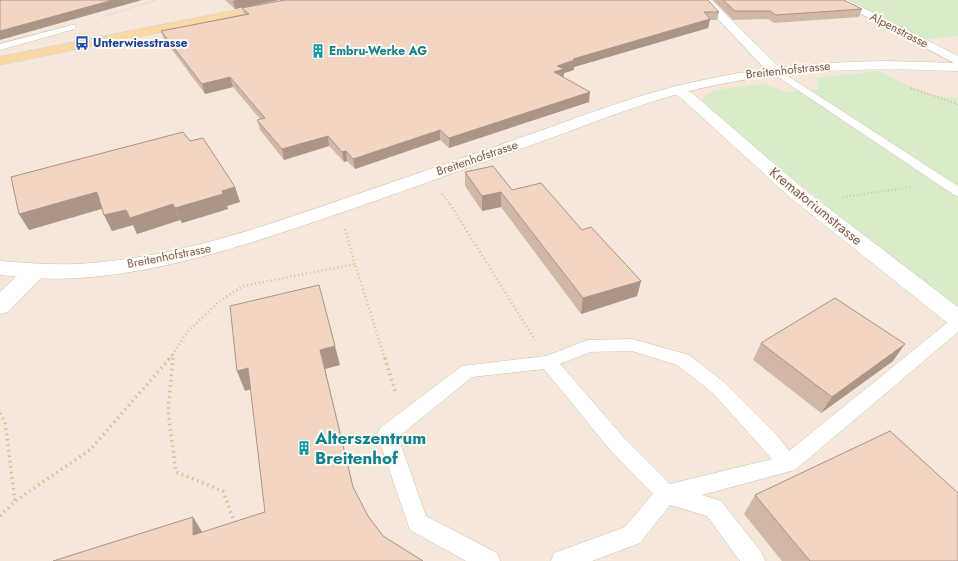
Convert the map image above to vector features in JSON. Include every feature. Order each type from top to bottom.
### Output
[{"type":"main road","points":[[0,61],[304,0]]},
{"type":"street","points":[[705,0],[774,70]]},
{"type":"street","name":"Alpenstrasse","points":[[840,0],[958,61]]},
{"type":"street","name":"Breitenhofstrasse","points":[[0,268],[35,271],[103,268],[140,263],[210,248],[268,231],[676,90],[713,81],[774,70],[860,65],[958,67]]},
{"type":"street","name":"Krematoriumstrasse","points":[[676,90],[687,96],[800,195],[958,319]]},
{"type":"street","points":[[0,306],[35,271]]},
{"type":"lane","points":[[0,47],[72,27]]},
{"type":"lane","points":[[774,70],[958,192]]},
{"type":"lane","points":[[562,561],[632,535],[666,494],[788,464],[958,323]]},
{"type":"lane","points":[[489,561],[418,523],[386,434],[468,371],[548,362],[588,346],[632,346],[683,360],[719,388],[788,464]]},
{"type":"lane","points":[[548,362],[618,445],[666,494],[714,508],[754,561]]},
{"type":"path","points":[[72,27],[156,0]]},
{"type":"path","points":[[838,198],[943,182]]},
{"type":"path","points":[[438,190],[448,201],[548,362]]},
{"type":"path","points":[[343,224],[404,419]]},
{"type":"path","points":[[0,516],[15,501],[90,450],[173,354],[188,330],[221,300],[243,286],[356,264]]},
{"type":"path","points":[[173,354],[168,411],[176,472],[223,491],[236,526]]},
{"type":"path","points":[[0,413],[5,422],[15,501]]},
{"type":"shaded area","points":[[0,0],[958,0],[958,561],[0,561]]},
{"type":"green space","points":[[847,0],[958,0],[958,36],[924,39]]},
{"type":"green space","points":[[879,71],[907,85],[928,93],[938,96],[958,97],[958,310],[749,144],[702,101],[704,96],[721,89],[762,84],[788,92],[819,89],[816,78]]},
{"type":"building","points":[[0,0],[113,0],[0,31]]},
{"type":"building","points":[[285,0],[708,0],[719,12],[704,12],[710,19],[573,59],[575,60],[557,66],[564,69],[554,72],[590,92],[449,138],[440,130],[353,159],[346,151],[342,152],[328,136],[282,149],[257,120],[265,118],[230,77],[202,84],[161,31],[249,14],[242,8]]},
{"type":"building","points":[[723,0],[844,0],[862,9],[776,15],[770,11],[735,11]]},
{"type":"building","points":[[183,132],[190,141],[203,138],[235,187],[222,191],[223,194],[175,208],[173,204],[130,218],[126,210],[104,215],[97,192],[19,214],[11,177]]},
{"type":"building","points":[[493,166],[512,190],[541,183],[582,230],[591,227],[641,281],[583,298],[501,192],[482,196],[465,172]]},
{"type":"building","name":"Alterszentrum Breitenhof","points":[[319,285],[335,346],[320,350],[353,487],[368,516],[383,536],[423,561],[53,561],[193,517],[193,535],[265,512],[248,368],[237,371],[230,306]]},
{"type":"building","points":[[835,298],[905,344],[832,397],[761,343]]},
{"type":"building","points":[[890,431],[958,493],[958,561],[810,561],[755,495]]},
{"type":"place","name":"Unterwiesstrasse","points":[[82,43]]},
{"type":"place","name":"Embru-Werke AG","points":[[318,51]]},
{"type":"place","name":"Alterszentrum Breitenhof","points":[[304,448]]}]
